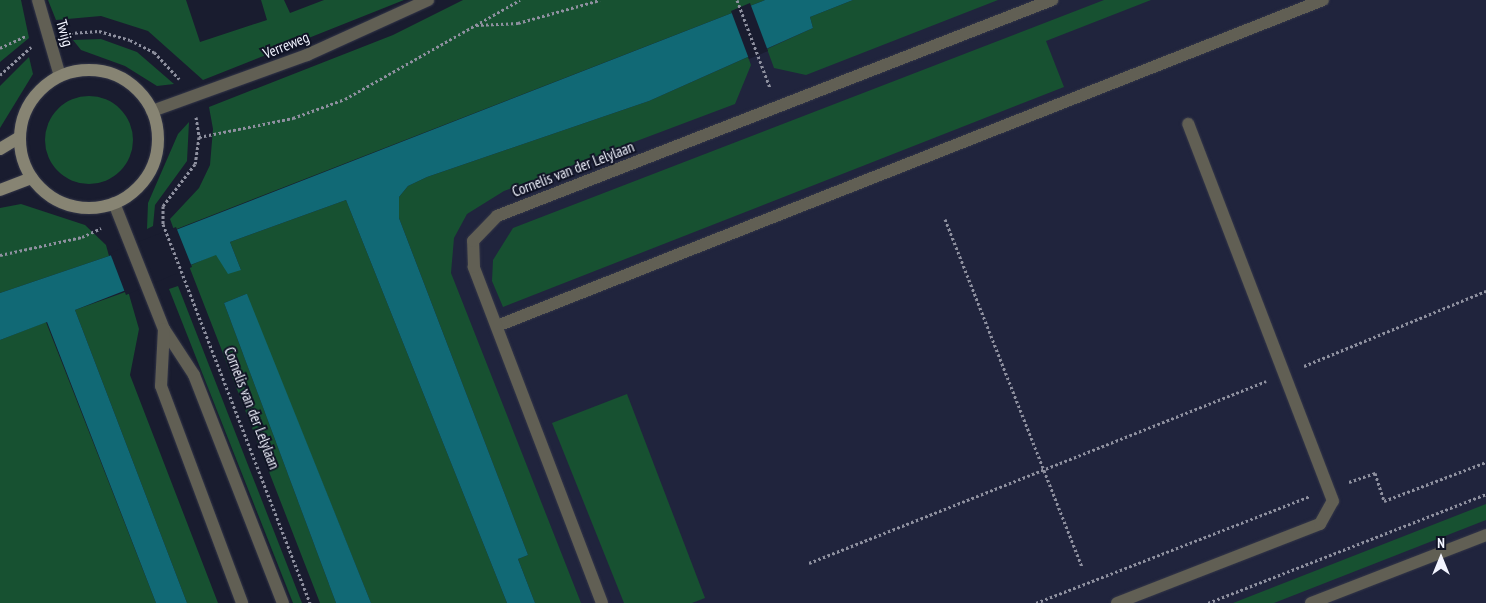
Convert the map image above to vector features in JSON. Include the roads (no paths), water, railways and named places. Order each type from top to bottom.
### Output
[{"type":"street","name":"Twijg","points":[[38,0],[60,76]]},
{"type":"street","name":"Verreweg","points":[[152,111],[307,55],[428,0]]},
{"type":"street","name":"Cornelis van der Lelylaan","points":[[602,603],[474,267],[473,241],[497,216],[1052,0]]},
{"type":"street","points":[[497,326],[1323,0]]},
{"type":"street","points":[[92,70],[113,74],[132,85],[152,111],[158,143],[153,165],[137,188],[114,203],[92,208],[69,205],[48,194],[32,178],[22,159],[20,137],[24,115],[34,96],[60,76],[92,70]]},
{"type":"street","points":[[1117,603],[1320,524],[1329,514],[1333,501],[1188,124]]},
{"type":"street","points":[[0,149],[20,137]]},
{"type":"street","points":[[0,190],[32,178]]},
{"type":"street","points":[[114,203],[164,329],[194,375],[283,603]]},
{"type":"street","points":[[164,329],[161,386],[242,603]]},
{"type":"street","points":[[1311,603],[1486,535]]}]
